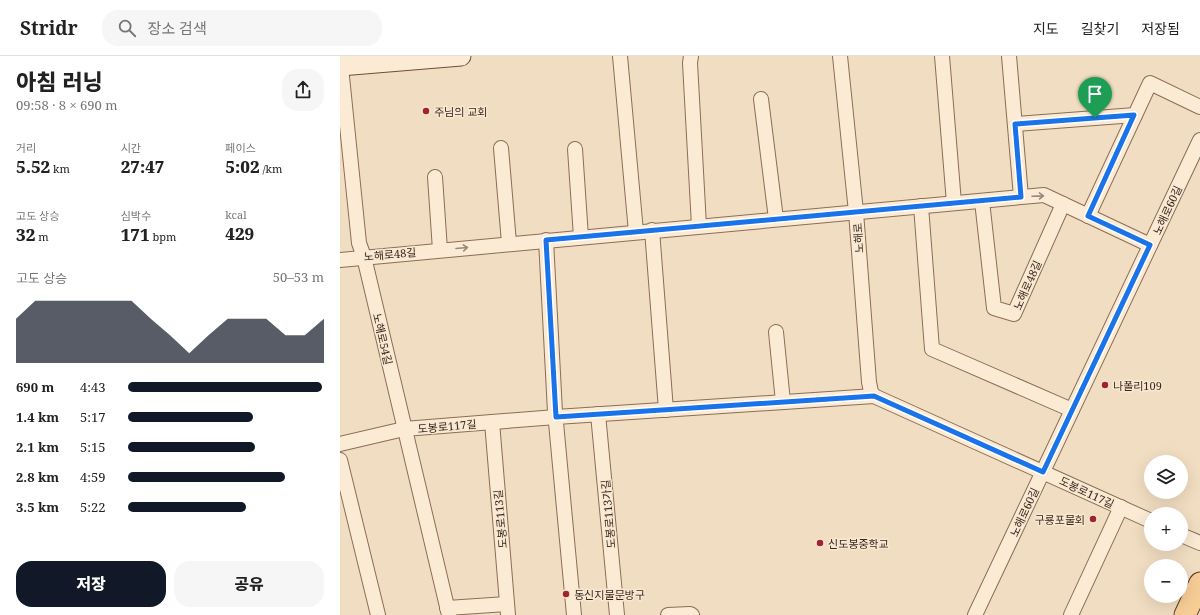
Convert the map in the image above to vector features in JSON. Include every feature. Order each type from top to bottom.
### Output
[{"type":"main road","points":[[341,63],[461,56]]},
{"type":"main road","points":[[1185,615],[1200,583]]},
{"type":"street","points":[[620,56],[636,232]]},
{"type":"street","points":[[691,56],[690,63],[699,226]]},
{"type":"street","name":"노해로","points":[[840,56],[856,212],[869,382],[871,392],[874,396]]},
{"type":"street","points":[[942,56],[954,203]]},
{"type":"street","points":[[1009,56],[1021,197]]},
{"type":"street","name":"노해로54길","points":[[341,63],[359,243],[364,257],[448,612],[507,610]]},
{"type":"street","points":[[1088,216],[1150,83],[1200,107]]},
{"type":"street","points":[[761,99],[776,219]]},
{"type":"street","points":[[1015,124],[1134,115]]},
{"type":"street","name":"노해로60길","points":[[975,615],[1200,140]]},
{"type":"street","points":[[501,148],[508,243]]},
{"type":"street","points":[[575,149],[581,237]]},
{"type":"street","points":[[435,177],[440,250]]},
{"type":"street","name":"노해로48길","points":[[340,260],[508,243],[1044,195],[1150,245]]},
{"type":"street","name":"노해로48길","points":[[982,201],[994,308],[1014,314],[1063,204]]},
{"type":"street","points":[[921,206],[932,350],[1072,410]]},
{"type":"street","points":[[652,230],[666,410]]},
{"type":"street","points":[[546,240],[556,417],[574,615]]},
{"type":"street","points":[[776,332],[783,402]]},
{"type":"street","name":"도봉로117길","points":[[340,444],[404,429],[598,414],[874,396],[1144,518]]},
{"type":"street","name":"도봉로113가길","points":[[598,414],[617,615]]},
{"type":"street","name":"도봉로113길","points":[[492,422],[507,610]]},
{"type":"street","points":[[340,460],[378,615]]},
{"type":"street","name":"도봉로117길","points":[[1071,615],[1121,508]]},
{"type":"street","points":[[1188,538],[1200,543]]},
{"type":"street","points":[[668,615],[692,615]]},
{"type":"place","name":"주님의 교회","points":[[426,111]]},
{"type":"place","name":"나폴리109","points":[[1105,385]]},
{"type":"place","name":"구룡포물회","points":[[1093,519]]},
{"type":"place","name":"신도봉중학교","points":[[820,543]]},
{"type":"place","name":"동신지물문방구","points":[[566,594]]},
{"type":"route","points":[[1134,115],[1088,216],[1150,245],[1043,472],[874,396],[556,417],[546,240],[1021,197],[1015,124],[1095,118],[1134,115]]}]
